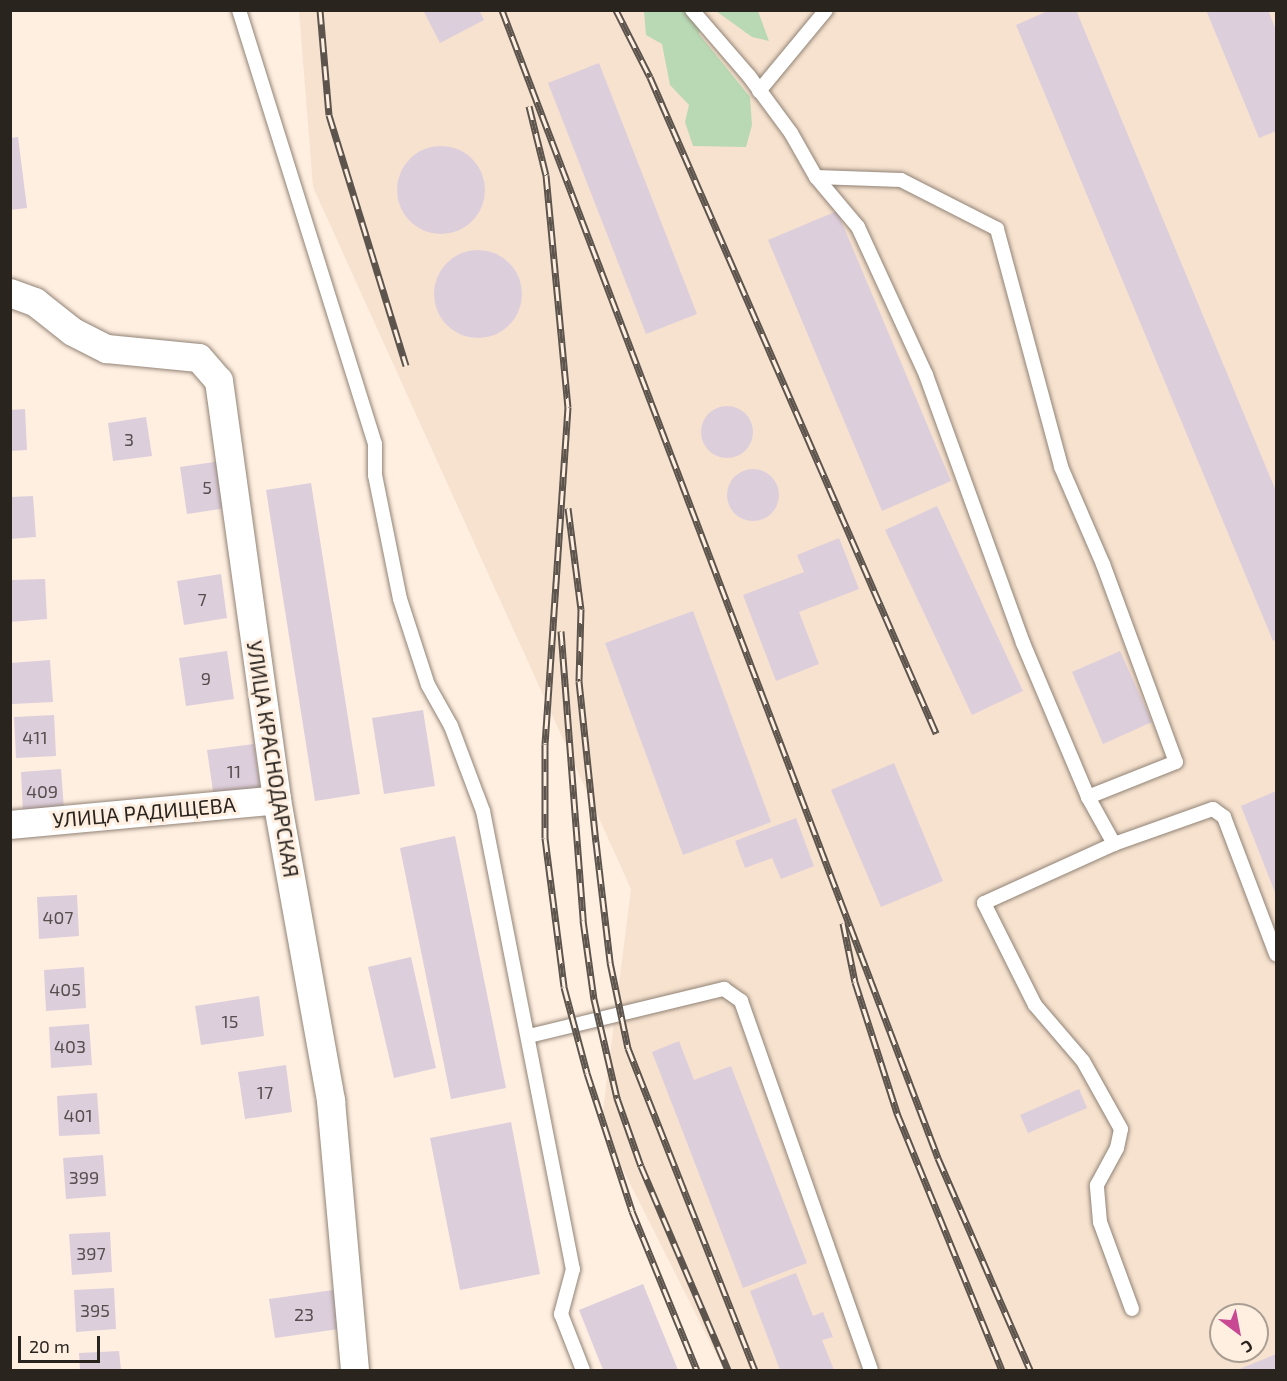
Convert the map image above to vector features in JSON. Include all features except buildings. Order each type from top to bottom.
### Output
[{"type":"street","name":"УЛИЦА КРАСНОДАРСКАЯ","points":[[10,293],[35,302],[72,332],[107,349],[199,358],[219,381],[277,800],[331,1101],[355,1371]]},
{"type":"street","name":"УЛИЦА РАДИЩЕВА","points":[[10,825],[117,812],[277,800]]},
{"type":"lane","points":[[239,10],[375,444],[375,475],[400,599],[428,685],[451,726],[483,811],[573,1269],[561,1314],[583,1371]]},
{"type":"lane","points":[[692,10],[759,91],[816,177],[858,227],[926,375],[1023,643],[1088,797],[1114,844]]},
{"type":"lane","points":[[759,91],[826,10]]},
{"type":"lane","points":[[816,177],[901,180],[998,229],[1061,466],[1103,564],[1176,762],[1088,797]]},
{"type":"lane","points":[[1132,1309],[1100,1222],[1097,1185],[1117,1148],[1121,1129],[1083,1061],[1035,1005],[984,903],[1114,844],[1213,809],[1224,817],[1276,954]]},
{"type":"lane","points":[[529,1036],[724,989],[741,1001],[872,1371]]},
{"type":"shaded area","points":[[299,11],[1276,11],[1276,1370],[724,1370],[601,1126],[631,889],[313,187]]},
{"type":"green space","points":[[644,11],[704,11],[699,34],[750,97],[752,125],[746,147],[693,146],[685,122],[689,105],[670,85],[662,44],[646,35]]},
{"type":"green space","points":[[716,11],[758,11],[769,41],[752,37]]},
{"type":"railway","points":[[320,10],[329,115],[406,365]]},
{"type":"railway","points":[[502,10],[938,1158],[1030,1370]]},
{"type":"railway","points":[[616,10],[650,77],[936,733]]},
{"type":"railway","points":[[529,106],[546,175],[568,407],[545,744],[545,838],[564,987],[587,1073],[632,1211],[697,1370]]},
{"type":"railway","points":[[568,508],[581,609],[579,681],[596,842],[610,962],[628,1048],[755,1370]]},
{"type":"railway","points":[[561,631],[583,920],[594,999],[617,1098],[641,1166],[728,1370]]},
{"type":"railway","points":[[843,923],[855,982],[897,1113],[1002,1370]]}]
